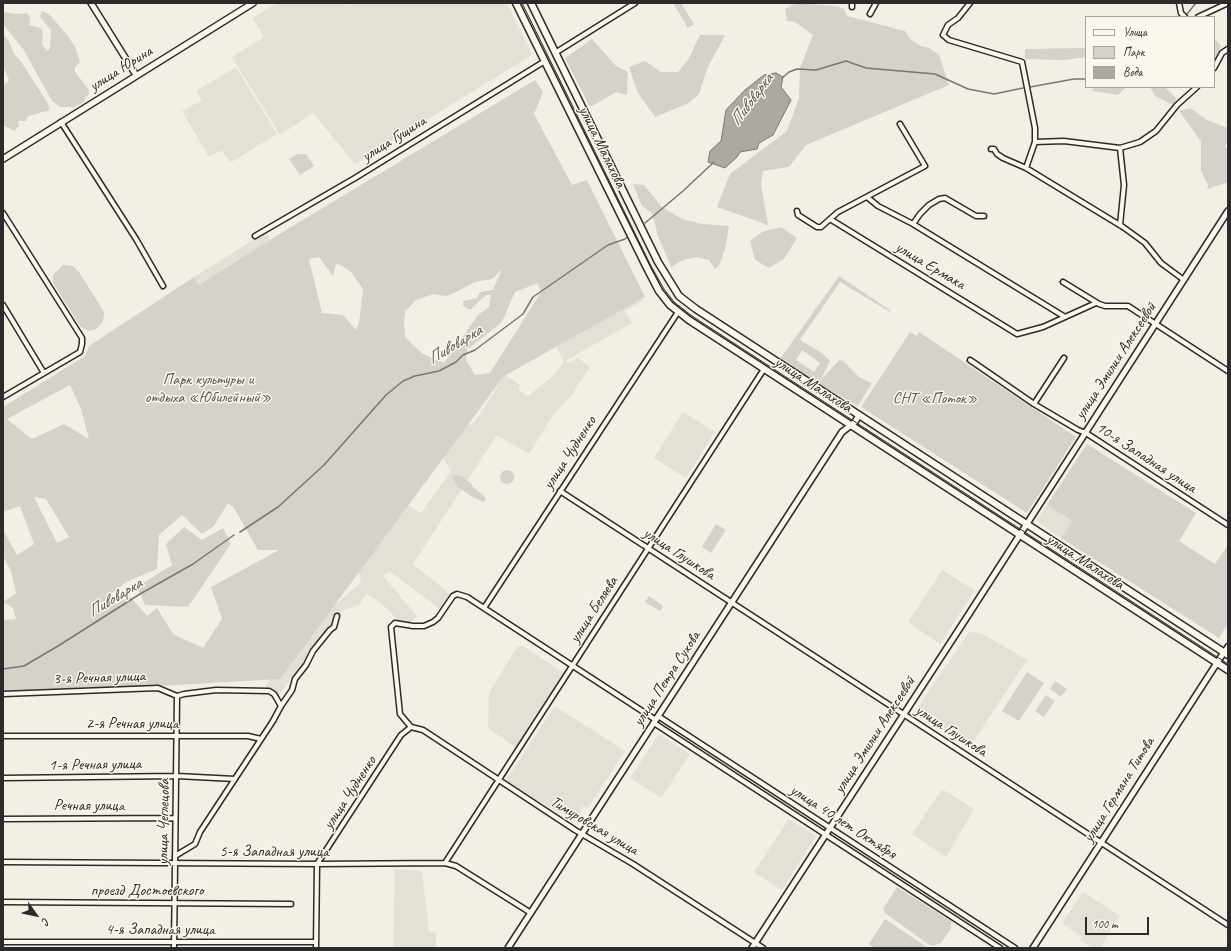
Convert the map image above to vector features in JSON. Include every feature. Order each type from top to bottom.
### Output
[{"type":"main road","name":"улица Юрина","points":[[3,159],[253,3]]},
{"type":"main road","name":"улица Малахова","points":[[516,3],[647,268],[665,300],[678,312],[850,426],[1228,670]]},
{"type":"main road","name":"улица Малахова","points":[[531,3],[658,262],[679,296],[696,309],[1226,654]]},
{"type":"street","points":[[91,3],[136,75]]},
{"type":"street","points":[[555,53],[635,3]]},
{"type":"street","points":[[870,14],[876,3]]},
{"type":"street","points":[[970,3],[958,18],[944,29],[944,38],[1022,62],[1035,128],[1035,142],[1026,168]]},
{"type":"street","points":[[1179,3],[1181,12],[1184,16]]},
{"type":"street","points":[[1200,16],[1228,3]]},
{"type":"street","points":[[1215,66],[1222,53],[1228,49]]},
{"type":"street","name":"улица Гущина","points":[[255,236],[355,178],[545,61]]},
{"type":"street","points":[[1035,142],[1064,141],[1120,148],[1150,137],[1163,124],[1177,105],[1196,88]]},
{"type":"street","points":[[61,122],[136,239],[163,286]]},
{"type":"street","points":[[797,211],[798,215],[817,227],[825,225],[838,212],[925,166],[900,124]]},
{"type":"street","points":[[1120,148],[1124,185],[1120,225]]},
{"type":"street","points":[[990,149],[994,149],[997,154],[1003,158],[1026,168],[1120,225],[1145,243],[1161,263],[1184,280]]},
{"type":"street","points":[[867,197],[878,206],[913,224],[1065,317],[1096,303]]},
{"type":"street","points":[[913,224],[929,205],[939,199],[945,198],[976,216],[984,216]]},
{"type":"street","name":"улица Эмилии Алексеевой","points":[[752,948],[1228,211]]},
{"type":"street","points":[[3,213],[82,338],[80,352],[4,395]]},
{"type":"street","name":"улица Ермака","points":[[830,220],[1017,334],[1043,327],[1065,317]]},
{"type":"street","points":[[1063,282],[1096,303],[1105,306],[1128,306],[1228,371]]},
{"type":"street","points":[[3,305],[44,373]]},
{"type":"street","name":"улица Чудненко","points":[[484,608],[678,312]]},
{"type":"street","points":[[1034,404],[1064,358]]},
{"type":"street","name":"10-я Западная улица","points":[[970,360],[1034,404],[1078,430],[1086,433],[1228,526]]},
{"type":"street","name":"улица Беляева","points":[[445,863],[764,369]]},
{"type":"street","name":"улица Петра Сухова","points":[[508,948],[842,432],[850,426],[859,415]]},
{"type":"street","name":"улица Глушкова","points":[[560,491],[1228,925]]},
{"type":"street","name":"улица 40 лет Октября","points":[[411,727],[400,714],[391,627],[395,623],[413,626],[433,622],[438,618],[452,596],[457,594],[467,597],[656,720],[825,835],[1000,948]]},
{"type":"street","points":[[174,856],[195,844],[200,832],[292,690],[295,679],[313,651],[334,627],[337,616]]},
{"type":"street","name":"улица Германа Титова","points":[[1033,948],[1217,663],[1226,654],[1228,646]]},
{"type":"street","name":"3-я Речная улица","points":[[3,694],[158,688],[177,696]]},
{"type":"street","points":[[177,696],[216,690],[269,691],[274,694],[281,706]]},
{"type":"street","name":"улица Чеглецова","points":[[174,948],[177,696]]},
{"type":"street","name":"улица 40 лет Октября","points":[[656,720],[830,828],[1015,948]]},
{"type":"street","name":"улица Чудненко","points":[[317,864],[401,735],[411,727]]},
{"type":"street","name":"Тимуровская улица","points":[[411,727],[423,730],[498,781],[638,867],[763,948]]},
{"type":"street","name":"2-я Речная улица","points":[[3,736],[248,736],[261,739]]},
{"type":"street","name":"1-я Речная улица","points":[[3,778],[177,776],[235,779]]},
{"type":"street","name":"Речная улица","points":[[3,819],[175,818]]},
{"type":"street","name":"5-я Западная улица","points":[[3,862],[175,864],[445,863],[456,866],[531,913]]},
{"type":"street","points":[[316,948],[317,864]]},
{"type":"street","name":"проезд Достоевского","points":[[3,902],[292,904]]},
{"type":"street","name":"4-я Западная улица","points":[[3,942],[316,942]]},
{"type":"shaded area","points":[[277,3],[345,3],[347,5],[350,3],[507,3],[532,55],[355,164],[313,113],[280,135],[232,57],[264,37],[253,18]]},
{"type":"shaded area","points":[[236,67],[277,134],[230,163],[222,150],[209,157],[182,111],[202,100],[196,91]]},
{"type":"shaded area","points":[[266,232],[271,241],[199,285],[194,277]]},
{"type":"shaded area","points":[[634,286],[643,301],[625,311],[632,323],[565,361],[569,363],[578,358],[590,367],[571,396],[553,415],[529,454],[497,435],[413,564],[450,594],[440,609],[389,571],[383,576],[417,616],[410,623],[399,621],[380,602],[366,594],[359,605],[342,611],[279,695],[265,686],[317,618],[340,601],[361,582],[354,554],[404,503],[421,513],[451,471],[440,453],[454,428],[474,423],[505,375],[520,385],[518,389],[528,396],[554,375],[564,361],[544,326]]},
{"type":"shaded area","points":[[683,412],[715,432],[686,478],[654,458]]},
{"type":"shaded area","points":[[1047,505],[1072,521],[1061,538],[1037,520]]},
{"type":"shaded area","points":[[942,570],[975,590],[940,644],[908,622]]},
{"type":"shaded area","points":[[969,632],[981,633],[1027,660],[971,745],[916,710]]},
{"type":"shaded area","points":[[523,646],[564,673],[516,748],[488,728],[489,693],[517,647]]},
{"type":"shaded area","points":[[555,706],[625,751],[588,808],[583,806],[576,821],[562,812],[560,814],[506,780]]},
{"type":"shaded area","points":[[659,734],[690,754],[661,798],[630,778]]},
{"type":"shaded area","points":[[942,789],[974,809],[946,857],[912,834]]},
{"type":"shaded area","points":[[789,819],[816,836],[782,890],[754,872]]},
{"type":"shaded area","points":[[395,869],[422,871],[429,932],[436,933],[436,948],[393,948]]},
{"type":"shaded area","points":[[1083,892],[1120,916],[1100,948],[1093,948],[1080,940],[1082,937],[1062,923]]},
{"type":"green space","points":[[673,3],[681,3],[694,24],[688,28]]},
{"type":"green space","points":[[796,3],[836,6],[844,9],[847,16],[905,31],[911,40],[921,46],[929,48],[939,55],[949,85],[806,145],[789,167],[763,171],[761,184],[768,225],[717,207],[730,174],[787,131],[799,98],[800,68],[813,35],[795,22],[787,21],[785,9]]},
{"type":"green space","points":[[42,11],[49,14],[68,36],[75,47],[80,62],[75,67],[75,72],[89,90],[89,94],[85,98],[84,102],[75,107],[60,107],[52,101],[23,49],[3,24],[3,12],[15,14],[27,13],[30,17],[29,25],[40,28],[43,31],[42,45],[48,51],[50,48],[51,30],[40,17]]},
{"type":"green space","points":[[3,34],[9,41],[14,54],[22,63],[47,102],[50,110],[28,116],[26,121],[18,121],[19,126],[14,131],[3,125],[3,86],[9,80],[4,68]]},
{"type":"green space","points":[[700,35],[725,35],[707,69],[699,94],[689,103],[655,117],[638,93],[629,67],[645,61],[661,72],[678,72],[688,60]]},
{"type":"green space","points":[[592,39],[616,66],[628,72],[627,95],[616,92],[592,106],[589,105],[565,58]]},
{"type":"green space","points":[[1215,39],[1221,46],[1215,59]]},
{"type":"green space","points":[[1085,48],[1085,57],[1064,60],[1025,59],[1025,49]]},
{"type":"green space","name":"Парк культуры и отдыха «Юбилейный»","points":[[535,80],[543,92],[534,114],[572,185],[587,180],[645,297],[504,376],[280,679],[3,695],[3,620],[16,619],[13,608],[3,602],[16,593],[11,571],[3,556],[3,530],[17,555],[34,544],[20,506],[3,512],[3,407],[85,356],[89,346],[194,277],[199,285],[286,230]],"holes":[[[319,257],[333,276],[336,264],[341,265],[351,272],[363,289],[359,323],[356,330],[343,315],[322,313],[309,259]],[[502,269],[493,290],[480,292],[477,298],[463,301],[463,305],[467,309],[471,309],[486,295],[491,295],[489,307],[478,315],[444,363],[423,354],[405,336],[405,312],[416,300],[433,294],[446,296],[475,282],[492,279]],[[538,283],[541,292],[490,373],[475,375],[466,360],[467,350],[502,322],[515,292]],[[70,385],[81,409],[89,439],[64,424],[32,439],[7,419]],[[34,497],[46,499],[69,537],[57,543]],[[228,503],[234,508],[258,550],[279,550],[211,587],[222,619],[203,648],[173,634],[157,608],[147,616],[130,597],[98,612],[109,595],[128,581],[157,569],[159,535],[182,515],[202,534],[214,526]]]},
{"type":"green space","points":[[1094,88],[1125,88],[1118,95],[1092,91]]},
{"type":"green space","points":[[1151,88],[1166,88],[1177,99],[1173,105],[1155,96]]},
{"type":"green space","points":[[1190,108],[1207,120],[1228,128],[1228,140],[1225,147],[1228,150],[1228,182],[1207,189],[1208,185],[1201,171],[1201,141],[1179,111]]},
{"type":"green space","points":[[298,154],[306,154],[314,166],[300,175],[289,159]]},
{"type":"green space","points":[[633,184],[644,185],[662,207],[682,219],[702,224],[729,226],[726,245],[720,264],[715,269],[709,260],[697,257],[683,260],[671,267],[658,236],[652,213],[642,206]]},
{"type":"green space","points":[[781,227],[797,238],[784,259],[769,268],[755,260],[750,241],[762,232]]},
{"type":"green space","points":[[63,265],[73,266],[79,272],[104,312],[103,322],[96,329],[88,331],[80,326],[53,283],[53,275]]},
{"type":"green space","points":[[839,276],[890,310],[890,312],[840,282],[800,340],[822,353],[830,361],[820,381],[839,360],[843,361],[859,377],[872,383],[858,406],[815,382],[780,359]],"holes":[[[802,350],[820,363],[814,372],[796,360]]]},
{"type":"green space","name":"СНТ «Поток»","points":[[910,332],[917,336],[919,332],[1076,437],[1027,513],[861,407]]},
{"type":"green space","points":[[1087,444],[1196,513],[1179,541],[1215,564],[1228,545],[1228,623],[1219,638],[1061,538],[1072,521],[1047,505]]},
{"type":"green space","points":[[504,470],[510,470],[514,474],[514,480],[510,484],[504,484],[500,480],[500,474]]},
{"type":"green space","points":[[455,475],[461,476],[471,483],[473,487],[486,498],[484,502],[474,498],[458,487],[452,477]]},
{"type":"green space","points":[[716,524],[726,530],[711,553],[702,547]]},
{"type":"green space","points":[[184,527],[202,540],[223,528],[231,544],[188,607],[145,605],[137,587],[172,565],[166,544]]},
{"type":"green space","points":[[649,596],[663,606],[660,611],[645,602]]},
{"type":"green space","points":[[1027,672],[1044,683],[1019,721],[1002,711]]},
{"type":"green space","points":[[1055,681],[1067,689],[1061,697],[1050,689]]},
{"type":"green space","points":[[1046,695],[1055,701],[1044,717],[1035,711]]},
{"type":"green space","points":[[897,887],[951,921],[951,929],[941,943],[933,946],[928,944],[885,913],[883,909]]},
{"type":"green space","points":[[885,919],[928,948],[874,948],[869,944]]},
{"type":"water","points":[[776,73],[783,77],[781,87],[791,100],[773,135],[759,143],[757,149],[740,152],[737,157],[725,168],[708,162],[710,151],[721,141],[726,110],[745,90],[764,75]]},
{"type":"waterway","name":"Пивоварка","points":[[1187,14],[1196,3]]},
{"type":"waterway","name":"Пивоварка","points":[[782,78],[789,72],[797,69],[816,70],[846,61],[866,68],[935,74],[968,89],[994,94],[1023,88]]},
{"type":"waterway","name":"Пивоварка","points":[[1030,87],[1074,79],[1085,79]]},
{"type":"waterway","name":"Пивоварка","points":[[645,223],[714,162]]},
{"type":"waterway","name":"Пивоварка","points":[[240,532],[278,507],[324,465],[386,395],[403,381],[415,376],[439,371],[456,362],[463,355],[475,350],[523,314],[533,297],[608,245],[625,239],[630,235]]},
{"type":"waterway","name":"Пивоварка","points":[[3,669],[24,666],[140,594],[193,564],[234,535]]},
{"type":"tram line","points":[[522,3],[651,266],[664,289],[674,302],[692,316],[1228,664]]}]
